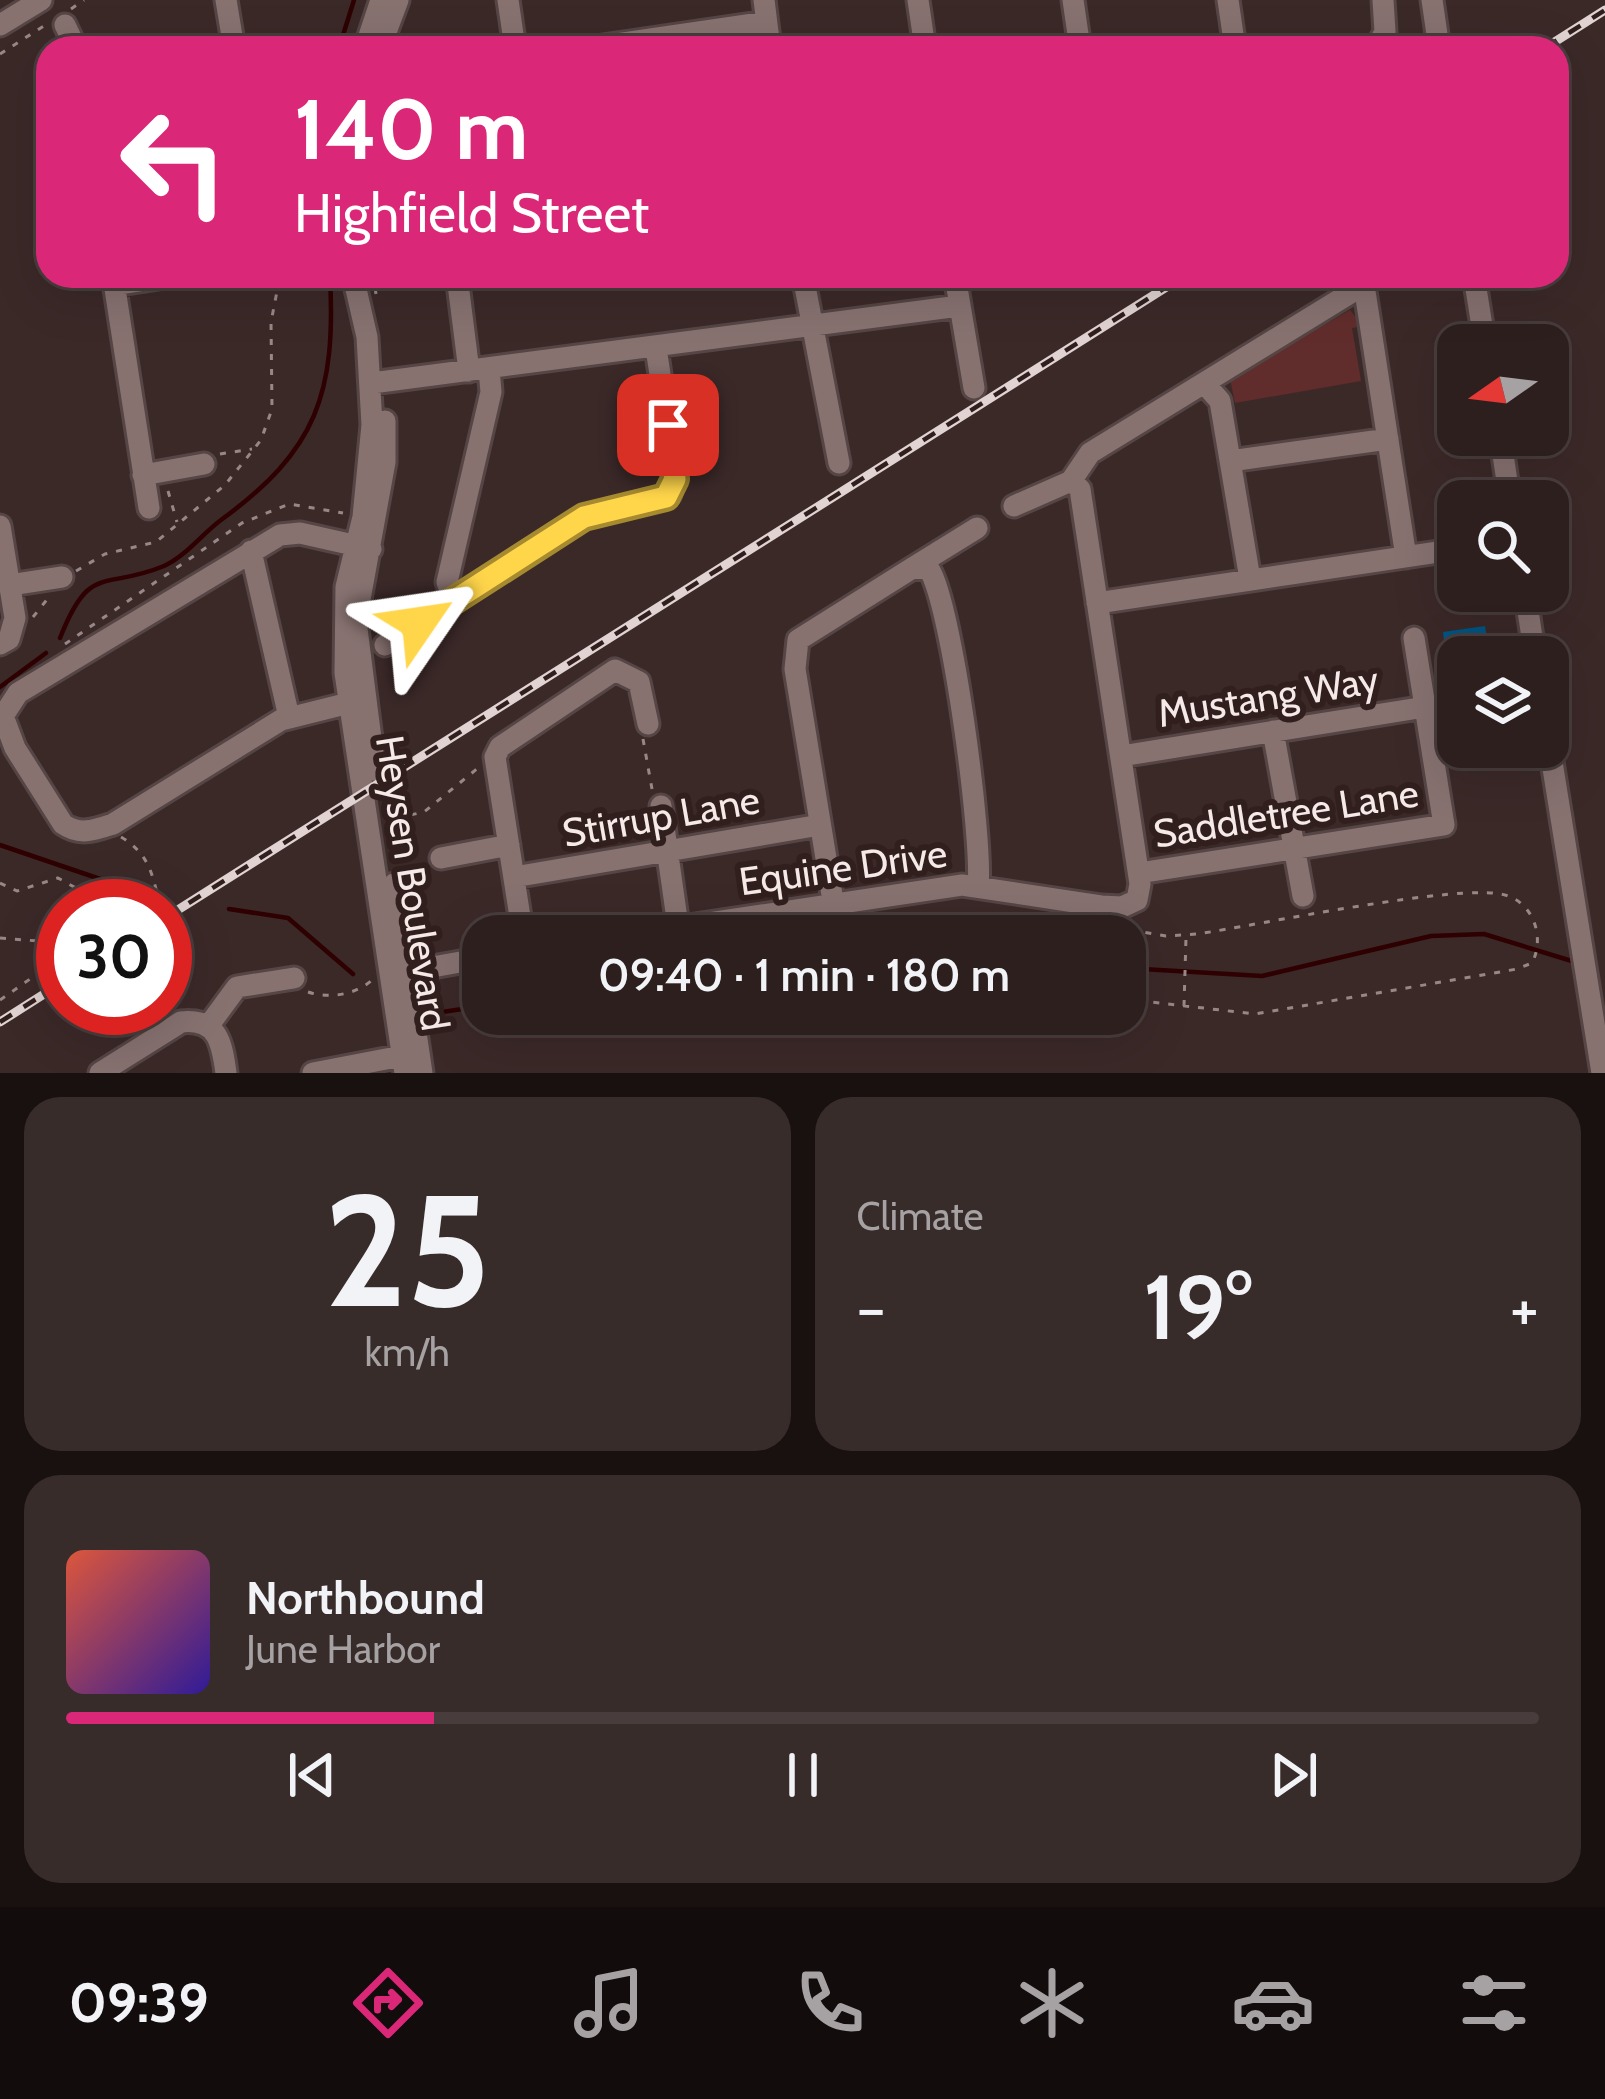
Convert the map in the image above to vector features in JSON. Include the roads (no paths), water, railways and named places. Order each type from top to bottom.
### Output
[{"type":"street","points":[[0,26],[40,0]]},
{"type":"street","points":[[226,0],[232,36]]},
{"type":"street","points":[[369,36],[381,0]]},
{"type":"street","points":[[384,36],[398,0]]},
{"type":"street","points":[[508,0],[513,36]]},
{"type":"street","points":[[918,0],[923,36]]},
{"type":"street","points":[[1073,0],[1078,36]]},
{"type":"street","points":[[1228,0],[1233,36]]},
{"type":"street","points":[[1381,36],[1383,0]]},
{"type":"street","points":[[1432,0],[1437,36]]},
{"type":"street","points":[[646,36],[765,11]]},
{"type":"street","points":[[65,25],[70,36]]},
{"type":"street","points":[[115,288],[154,473],[149,508]]},
{"type":"street","name":"Heysen Boulevard","points":[[356,288],[378,383]]},
{"type":"street","name":"Heysen Boulevard","points":[[366,288],[378,383],[356,621],[393,975]]},
{"type":"street","points":[[454,601],[448,582],[491,392],[479,370],[460,288]]},
{"type":"street","points":[[805,288],[839,463]]},
{"type":"street","points":[[957,288],[974,388]]},
{"type":"street","points":[[1014,506],[1071,481],[1090,453],[1358,288]]},
{"type":"street","points":[[1372,288],[1406,556]]},
{"type":"street","points":[[1476,288],[1482,324]]},
{"type":"street","points":[[378,383],[959,306]]},
{"type":"street","points":[[385,644],[584,517],[656,502],[670,494],[675,473],[656,348]]},
{"type":"street","points":[[1205,384],[1220,401],[1250,579]]},
{"type":"street","points":[[1230,461],[1388,439]]},
{"type":"street","points":[[154,473],[204,464]]},
{"type":"street","points":[[1071,481],[1080,489],[1139,873]]},
{"type":"street","points":[[0,526],[14,631],[0,644]]},
{"type":"street","points":[[832,901],[795,669],[798,640],[977,528]]},
{"type":"street","points":[[350,703],[289,717],[113,824],[73,831],[63,824],[27,767],[3,716],[18,693],[280,535],[299,533],[364,548]]},
{"type":"street","name":"Heysen Boulevard","points":[[364,548],[343,630],[393,975],[412,1064]]},
{"type":"street","points":[[251,551],[289,717]]},
{"type":"street","points":[[1097,603],[1437,552]]},
{"type":"street","points":[[914,567],[929,569],[943,608],[974,806],[978,886]]},
{"type":"street","points":[[10,586],[64,581]]},
{"type":"street","points":[[1414,638],[1426,706]]},
{"type":"street","points":[[520,915],[495,758],[500,747],[615,670],[639,682],[648,724]]},
{"type":"street","name":"Mustang Way","points":[[1121,756],[1426,706]]},
{"type":"street","name":"Saddletree Lane","points":[[1139,873],[1444,825],[1426,706]]},
{"type":"street","points":[[1274,731],[1303,896]]},
{"type":"street","points":[[1553,768],[1602,1073]]},
{"type":"street","points":[[661,806],[677,915]]},
{"type":"street","name":"Stirrup Lane","points":[[514,878],[820,825]]},
{"type":"street","points":[[441,858],[509,845]]},
{"type":"street","name":"Equine Drive","points":[[746,915],[978,886],[1122,907],[1140,893],[1139,873]]},
{"type":"street","points":[[393,975],[462,962]]},
{"type":"street","points":[[209,1025],[237,987],[297,985]]},
{"type":"street","points":[[100,1073],[182,1022],[209,1025],[221,1042],[226,1073]]},
{"type":"street","points":[[313,1073],[412,1064]]},
{"type":"waterway","points":[[343,36],[354,0]]},
{"type":"waterway","points":[[60,638],[90,588],[180,557],[279,469],[314,416],[323,387],[330,288]]},
{"type":"waterway","points":[[0,687],[46,653]]},
{"type":"waterway","points":[[0,845],[100,879]]},
{"type":"waterway","points":[[229,909],[288,918],[353,974]]},
{"type":"waterway","points":[[1146,969],[1262,976],[1431,936],[1484,934],[1575,962]]},
{"type":"waterway","points":[[442,1012],[462,1009]]},
{"type":"railway","points":[[1564,36],[1605,10]]},
{"type":"railway","points":[[192,901],[1165,288]]},
{"type":"railway","points":[[0,1022],[36,999]]}]
